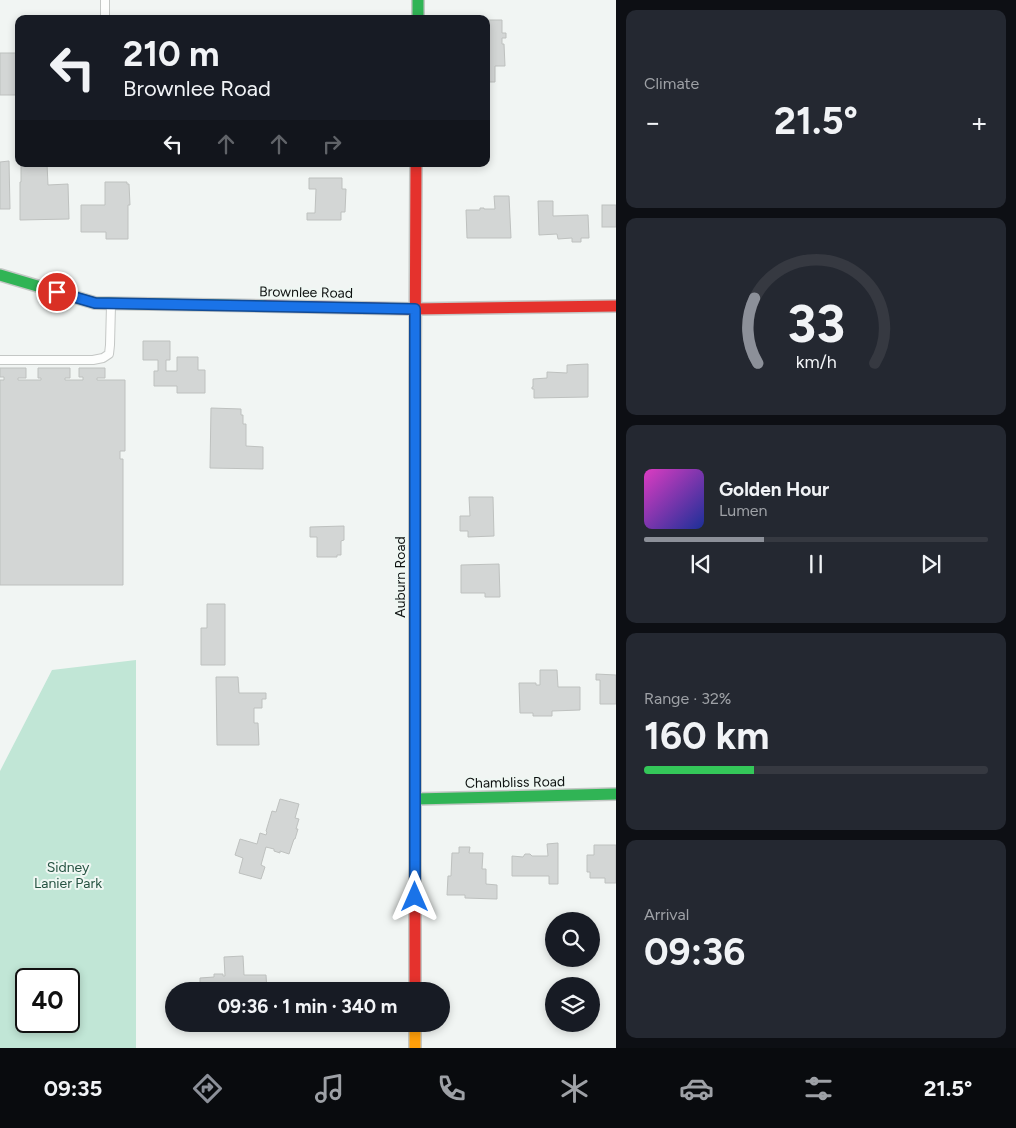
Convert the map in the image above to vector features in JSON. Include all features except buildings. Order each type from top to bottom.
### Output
[{"type":"street","points":[[418,0],[418,15]]},
{"type":"street","name":"Auburn Road","points":[[415,982],[416,167]]},
{"type":"street","name":"Brownlee Road","points":[[0,275],[95,303],[415,309],[616,306]]},
{"type":"street","name":"Chambliss Road","points":[[415,799],[616,794]]},
{"type":"street","points":[[415,1032],[415,1048]]},
{"type":"lane","points":[[105,0],[105,15]]},
{"type":"lane","points":[[0,360],[94,360],[103,358],[109,354],[111,303]]},
{"type":"green space","name":"Sidney Lanier Park","points":[[136,660],[136,1048],[0,1048],[0,771],[52,670]]},
{"type":"traffic: fast","points":[[418,0],[418,15]]},
{"type":"traffic: fast","points":[[0,275],[95,303],[265,306]]},
{"type":"traffic: fast","points":[[415,799],[616,794]]},
{"type":"traffic: slow","points":[[415,380],[415,586]]},
{"type":"traffic: slow","points":[[415,1032],[415,1048]]},
{"type":"traffic: jam","points":[[415,380],[416,167]]},
{"type":"traffic: jam","points":[[265,306],[415,309],[616,306]]},
{"type":"traffic: jam","points":[[415,586],[415,982]]},
{"type":"route","points":[[57,292],[95,303],[415,309],[415,897]]}]
